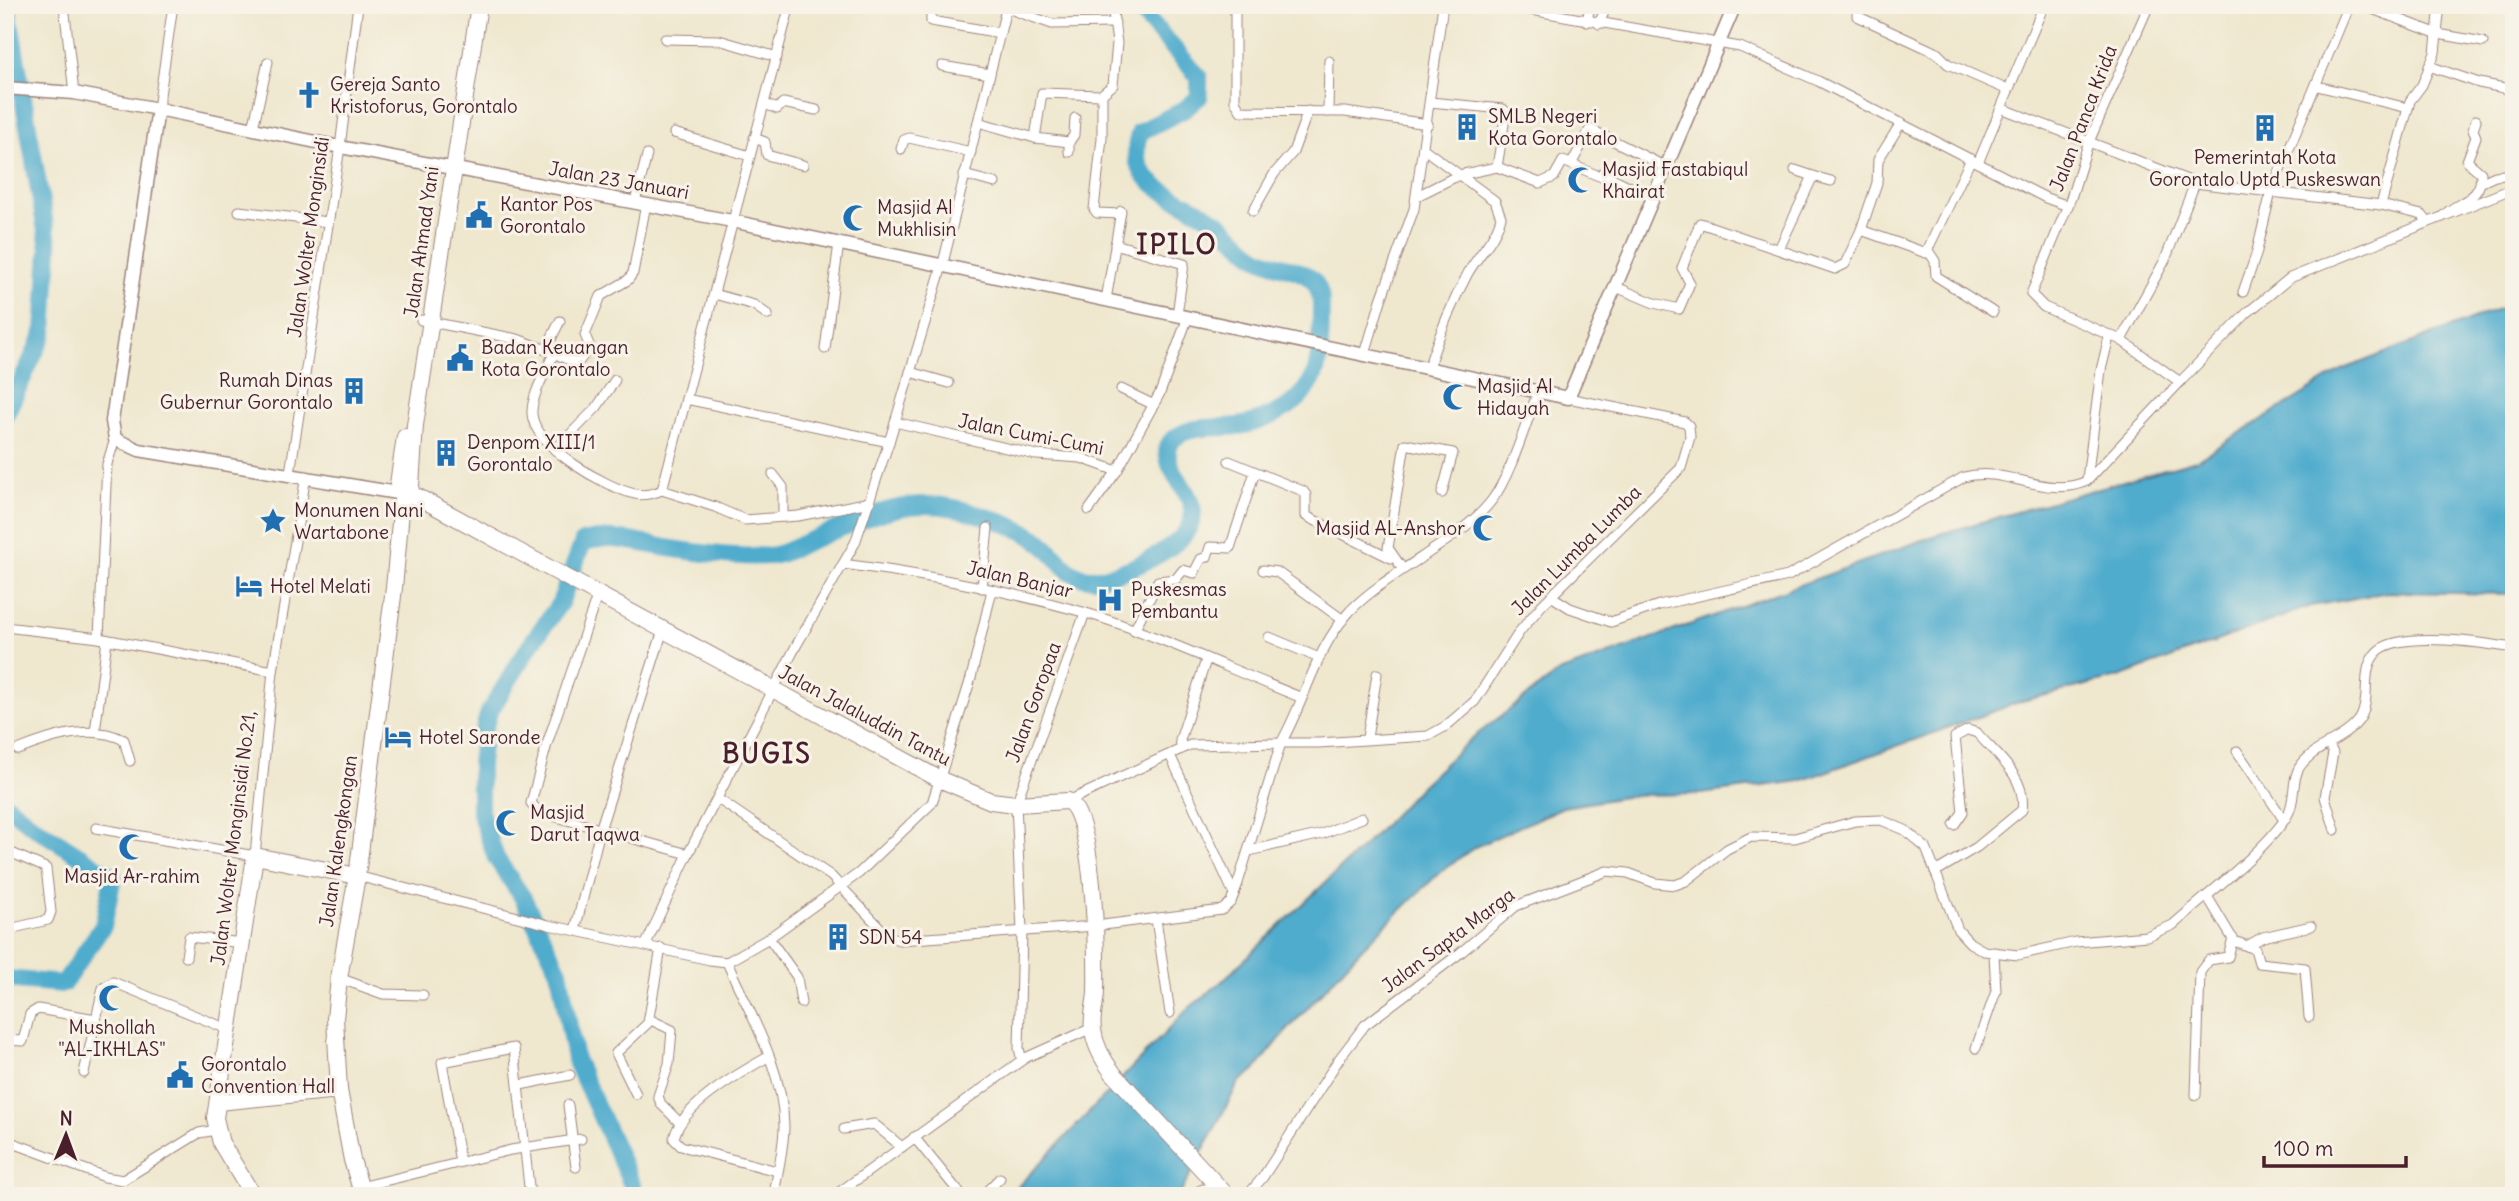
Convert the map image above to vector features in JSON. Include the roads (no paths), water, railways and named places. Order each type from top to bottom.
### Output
[{"type":"highway","name":"Jalan Ahmad Yani","points":[[464,78],[471,5]]},
{"type":"highway","name":"Jalan Ahmad Yani","points":[[404,488],[449,167],[479,5]]},
{"type":"highway","name":"Jalan Jalaluddin Tantu","points":[[404,488],[564,577],[590,595],[663,630],[939,779],[981,798],[1016,804],[1068,801]]},
{"type":"highway","name":"Jalan Kalengkongan","points":[[361,1192],[339,1090],[335,1034],[339,978],[357,876],[404,488]]},
{"type":"highway","points":[[1068,801],[1076,807],[1082,821],[1095,926],[1092,1028],[1100,1053],[1113,1073],[1223,1193]]},
{"type":"highway","points":[[255,856],[357,876]]},
{"type":"highway","name":"Jalan Wolter Monginsidi No.21,","points":[[216,1130],[255,856]]},
{"type":"highway","points":[[218,1102],[339,1090]]},
{"type":"highway","points":[[216,1130],[253,1196]]},
{"type":"street","points":[[64,5],[74,93]]},
{"type":"street","points":[[95,732],[103,639],[107,464],[115,439],[112,421],[173,5]]},
{"type":"street","name":"Jalan Wolter Monginsidi","points":[[290,473],[340,147],[358,5]]},
{"type":"street","points":[[662,490],[790,5]]},
{"type":"street","points":[[931,5],[931,21],[1000,33]]},
{"type":"street","points":[[1035,138],[1039,96],[1044,91],[1102,94],[1113,85],[1117,43],[1112,5]]},
{"type":"street","points":[[1235,5],[1237,107],[1246,112],[1328,112],[1428,124]]},
{"type":"street","points":[[1365,354],[1390,274],[1411,222],[1417,196],[1443,5]]},
{"type":"street","points":[[1503,5],[1740,47],[1789,67],[2068,206]]},
{"type":"street","points":[[1587,22],[1590,5]]},
{"type":"street","points":[[1599,24],[1607,5]]},
{"type":"street","points":[[1568,398],[1735,5]]},
{"type":"street","points":[[1858,5],[1857,16],[1937,53],[1948,64],[2008,90]]},
{"type":"street","points":[[1929,252],[2001,108],[2045,5]]},
{"type":"street","name":"Jalan Panca Krida","points":[[2109,337],[2044,307],[2032,297],[2031,291],[2068,206],[2088,144],[2149,5]]},
{"type":"street","points":[[2243,292],[2256,255],[2271,192],[2350,5]]},
{"type":"street","points":[[2362,5],[2438,34],[2483,42]]},
{"type":"street","points":[[2381,205],[2408,108],[2429,66],[2438,34],[2440,5]]},
{"type":"street","points":[[646,944],[688,854],[773,690],[855,543],[889,442],[943,263],[1007,7],[1052,24],[1115,23]]},
{"type":"street","points":[[665,38],[719,40],[777,57]]},
{"type":"street","points":[[1328,112],[1329,61]]},
{"type":"street","points":[[253,128],[268,62]]},
{"type":"street","points":[[942,66],[990,74]]},
{"type":"street","points":[[2429,66],[2479,83],[2514,90]]},
{"type":"street","points":[[2317,86],[2408,108]]},
{"type":"street","name":"Jalan 23 Januari","points":[[5,88],[74,93],[340,147],[732,221],[943,263],[1568,398]]},
{"type":"street","points":[[1102,94],[1102,138],[1094,209],[1097,213],[1121,213],[1106,300]]},
{"type":"street","points":[[1430,102],[1503,109],[1505,123],[1497,167]]},
{"type":"street","points":[[773,121],[777,109],[783,103],[816,110]]},
{"type":"street","points":[[765,104],[777,109]]},
{"type":"street","points":[[2001,108],[2088,144],[2195,183],[2381,205],[2422,215],[2428,222]]},
{"type":"street","points":[[1253,211],[1274,174],[1293,152],[1308,111]]},
{"type":"street","points":[[978,122],[1069,147],[1074,135],[1075,118]]},
{"type":"street","points":[[2441,219],[2452,208],[2472,199],[2482,181],[2481,173],[2467,161],[2476,137],[2473,130],[2476,120]]},
{"type":"street","points":[[1616,287],[1654,303],[1679,309],[1690,283],[1682,268],[1700,223],[1840,269],[1861,230],[1877,183],[1878,160],[1900,123]]},
{"type":"street","points":[[1572,163],[1590,129],[1666,167]]},
{"type":"street","points":[[674,133],[750,156]]},
{"type":"street","points":[[754,138],[765,142],[767,155],[803,165]]},
{"type":"street","points":[[901,149],[904,140],[909,138],[971,152]]},
{"type":"street","points":[[1424,149],[1494,201],[1501,217],[1495,234],[1470,270],[1449,309],[1428,368]]},
{"type":"street","points":[[426,321],[535,344],[577,364],[590,347],[585,335],[596,303],[633,274],[647,155]]},
{"type":"street","points":[[1417,196],[1459,175],[1497,167],[1537,183],[1553,177],[1563,161],[1599,176],[1602,173],[1653,198]]},
{"type":"street","points":[[1795,170],[1831,181]]},
{"type":"street","points":[[964,174],[995,183]]},
{"type":"street","points":[[2482,181],[2514,174]]},
{"type":"street","points":[[1779,250],[1813,176]]},
{"type":"street","points":[[2121,340],[2165,260],[2195,183]]},
{"type":"street","points":[[1551,596],[1585,615],[1602,621],[1617,622],[1659,605],[1788,576],[1964,477],[1989,475],[2055,488],[2075,487],[2087,481],[2247,313],[2290,278],[2514,188]]},
{"type":"street","points":[[239,211],[328,222]]},
{"type":"street","points":[[1861,230],[1923,253],[1929,252]]},
{"type":"street","points":[[825,349],[839,243]]},
{"type":"street","name":"Jalan Cumi-Cumi","points":[[895,422],[1036,455],[1081,458],[1117,471],[1133,436],[1154,405],[1174,360],[1183,316],[1184,264],[1115,244]]},
{"type":"street","points":[[1929,252],[1935,261],[1936,276],[1993,313]]},
{"type":"street","points":[[714,294],[754,305],[768,315]]},
{"type":"street","points":[[560,321],[532,412],[538,432],[555,450],[625,491],[644,495],[662,490],[745,520],[869,504]]},
{"type":"street","points":[[2087,481],[2101,370],[2109,337],[2121,340],[2180,382]]},
{"type":"street","points":[[910,372],[949,383]]},
{"type":"street","points":[[555,450],[597,407],[615,380]]},
{"type":"street","points":[[1121,389],[1154,405]]},
{"type":"street","points":[[718,799],[815,864],[842,887],[887,934],[899,940],[1095,926],[1222,910],[1234,894],[1281,743],[1329,638],[1374,589],[1454,533],[1492,500],[1538,391]]},
{"type":"street","name":"Jalan Lumba Lumba","points":[[1182,749],[1190,746],[1319,743],[1428,736],[1446,726],[1475,701],[1526,622],[1588,557],[1671,482],[1684,461],[1690,437],[1689,426],[1682,420],[1568,398]]},
{"type":"street","points":[[686,399],[889,442]]},
{"type":"street","points":[[115,439],[139,450],[404,488]]},
{"type":"street","points":[[1392,558],[1388,544],[1405,444],[1453,453],[1441,493]]},
{"type":"street","points":[[1229,461],[1303,491],[1306,495],[1306,516],[1392,558],[1402,568]]},
{"type":"street","points":[[1089,510],[1117,471]]},
{"type":"street","points":[[1134,631],[1158,581],[1176,579],[1183,570],[1194,573],[1210,547],[1230,548],[1255,472]]},
{"type":"street","points":[[773,474],[783,487],[783,517]]},
{"type":"street","name":"Jalan Wolter Monginsidi No.21,","points":[[255,856],[273,671],[306,476]]},
{"type":"street","points":[[357,876],[549,925],[727,962],[769,939],[842,887],[917,820],[932,803],[971,678],[987,589],[988,528]]},
{"type":"street","name":"Jalan Banjar","points":[[843,565],[915,573],[1085,613],[1300,697]]},
{"type":"street","points":[[1263,570],[1277,572],[1343,620]]},
{"type":"street","points":[[590,595],[531,803],[539,811],[688,854]]},
{"type":"street","name":"Jalan Goropaa","points":[[1016,804],[1085,613]]},
{"type":"street","points":[[5,626],[103,639],[273,671]]},
{"type":"street","points":[[575,930],[601,827],[663,630]]},
{"type":"street","points":[[1269,637],[1320,658]]},
{"type":"street","points":[[1976,1048],[1996,991],[1994,954],[2018,955],[2076,942],[2154,935],[2173,925],[2207,896],[2284,820],[2292,805],[2299,768],[2360,718],[2365,705],[2368,664],[2377,652],[2390,644],[2405,641],[2456,641],[2514,648]]},
{"type":"street","points":[[1068,801],[1182,749],[1180,740],[1206,660]]},
{"type":"street","points":[[1367,738],[1377,674]]},
{"type":"street","points":[[1935,872],[1977,847],[2022,810],[2024,798],[2017,777],[1977,733],[1969,730],[1955,737],[1963,812],[1954,825]]},
{"type":"street","points":[[18,750],[52,737],[95,732],[124,740],[130,761]]},
{"type":"street","points":[[2328,743],[2333,753],[2325,797],[2334,830]]},
{"type":"street","points":[[2237,751],[2284,820]]},
{"type":"street","points":[[1170,755],[1234,894]]},
{"type":"street","points":[[1016,804],[1022,931],[1019,1048],[1021,1057],[1025,1058]]},
{"type":"street","points":[[1249,850],[1322,834],[1362,818]]},
{"type":"street","name":"Jalan Sapta Marga","points":[[1247,1196],[1365,1025],[1523,903],[1612,870],[1664,885],[1680,884],[1745,839],[1756,836],[1795,838],[1866,820],[1888,821],[1906,830],[1926,848],[1950,915],[1961,934],[1976,948],[1994,954]]},
{"type":"street","points":[[96,828],[255,856]]},
{"type":"street","points":[[5,850],[46,868],[51,912],[48,920],[5,930]]},
{"type":"street","points":[[2207,896],[2238,945],[2255,949],[2259,963],[2305,968],[2309,1017]]},
{"type":"street","points":[[1156,919],[1170,1013]]},
{"type":"street","points":[[2247,946],[2263,937],[2311,926]]},
{"type":"street","points":[[186,957],[189,937],[243,943]]},
{"type":"street","points":[[2196,1095],[2200,972],[2209,960],[2228,957],[2233,938]]},
{"type":"street","points":[[769,939],[797,977],[801,1003]]},
{"type":"street","points":[[636,1094],[616,1053],[649,1019],[661,948]]},
{"type":"street","points":[[727,962],[753,1014],[768,1057],[784,1123],[774,1196]]},
{"type":"street","points":[[339,978],[383,993],[423,995]]},
{"type":"street","points":[[84,1073],[103,988],[113,982],[230,1030]]},
{"type":"street","points":[[5,1040],[23,1041],[30,1014],[38,1009],[96,1019]]},
{"type":"street","points":[[649,1019],[672,1030],[669,1064],[658,1096],[661,1104],[680,1123]]},
{"type":"street","points":[[834,1196],[1025,1058],[1092,1028]]},
{"type":"street","points":[[460,1162],[442,1062],[512,1048],[520,1085],[530,1196]]},
{"type":"street","points":[[768,1057],[725,1083],[680,1123],[675,1135],[677,1145],[777,1171]]},
{"type":"street","points":[[520,1085],[570,1075]]},
{"type":"street","points":[[568,1105],[577,1139],[576,1167]]},
{"type":"street","points":[[844,1129],[874,1124],[902,1147]]},
{"type":"street","points":[[5,1140],[105,1177],[123,1180],[199,1133],[216,1130]]},
{"type":"street","points":[[914,1138],[962,1196]]},
{"type":"street","points":[[361,1192],[460,1162],[525,1147],[577,1139]]},
{"type":"street","points":[[982,1196],[1000,1178]]},
{"type":"street","points":[[1193,1196],[1199,1189],[1206,1188],[1223,1193]]},
{"type":"water","points":[[2514,303],[2514,594],[2388,592],[2311,606],[2122,676],[2022,701],[1800,781],[1701,794],[1637,795],[1563,807],[1475,847],[1440,872],[1362,948],[1255,1070],[1239,1082],[1179,1196],[1009,1196],[1188,1009],[1220,983],[1369,841],[1420,787],[1471,739],[1559,672],[1937,535],[2196,460],[2344,369]]},
{"type":"waterway","points":[[5,416],[44,333],[49,248],[7,5]]},
{"type":"waterway","points":[[637,1196],[575,1059],[559,971],[523,898],[496,858],[480,812],[480,764],[489,712],[560,603],[583,542],[615,539],[703,553],[772,556],[879,513],[897,508],[934,505],[975,513],[1019,530],[1045,545],[1069,570],[1093,578],[1116,573],[1157,556],[1179,540],[1192,520],[1192,509],[1189,498],[1171,467],[1168,445],[1187,431],[1239,426],[1262,420],[1290,406],[1302,395],[1316,371],[1319,357],[1320,293],[1315,283],[1307,276],[1253,254],[1217,222],[1173,197],[1147,178],[1139,165],[1136,150],[1140,132],[1185,109],[1199,97],[1199,77],[1135,5]]},
{"type":"waterway","points":[[5,804],[33,826],[113,877],[103,926],[63,984],[5,979]]},
{"type":"place","name":"Gereja Santo Kristoforus, Gorontalo","points":[[309,95]]},
{"type":"place","name":"SMLB Negeri Kota Gorontalo","points":[[1467,127]]},
{"type":"place","name":"Pemerintah Kota Gorontalo Uptd Puskeswan","points":[[2265,128]]},
{"type":"place","name":"Masjid Fastabiqul Khairat","points":[[1581,180]]},
{"type":"place","name":"Kantor Pos Gorontalo","points":[[479,215]]},
{"type":"place","name":"Masjid Al Mukhlisin","points":[[856,218]]},
{"type":"place","name":"Badan Keuangan Kota Gorontalo","points":[[460,358]]},
{"type":"place","name":"Rumah Dinas Gubernur Gorontalo","points":[[354,391]]},
{"type":"place","name":"Masjid Al Hidayah","points":[[1456,397]]},
{"type":"place","name":"Denpom XIII/1 Gorontalo","points":[[446,453]]},
{"type":"place","name":"Monumen Nani Wartabone","points":[[273,521]]},
{"type":"place","name":"Masjid AL-Anshor","points":[[1486,528]]},
{"type":"place","name":"Hotel Melati","points":[[249,586]]},
{"type":"place","name":"Puskesmas Pembantu","points":[[1110,600]]},
{"type":"place","name":"Hotel Saronde","points":[[398,737]]},
{"type":"place","name":"Masjid Darut Taqwa","points":[[509,823]]},
{"type":"place","name":"Masjid Ar-rahim","points":[[132,847]]},
{"type":"place","name":"SDN 54","points":[[838,937]]},
{"type":"place","name":"Mushollah \"AL-IKHLAS\"","points":[[112,998]]},
{"type":"place","name":"Gorontalo Convention Hall","points":[[180,1075]]},
{"type":"district","name":"IPILO","points":[[1177,244]]},
{"type":"district","name":"BUGIS","points":[[767,753]]}]
